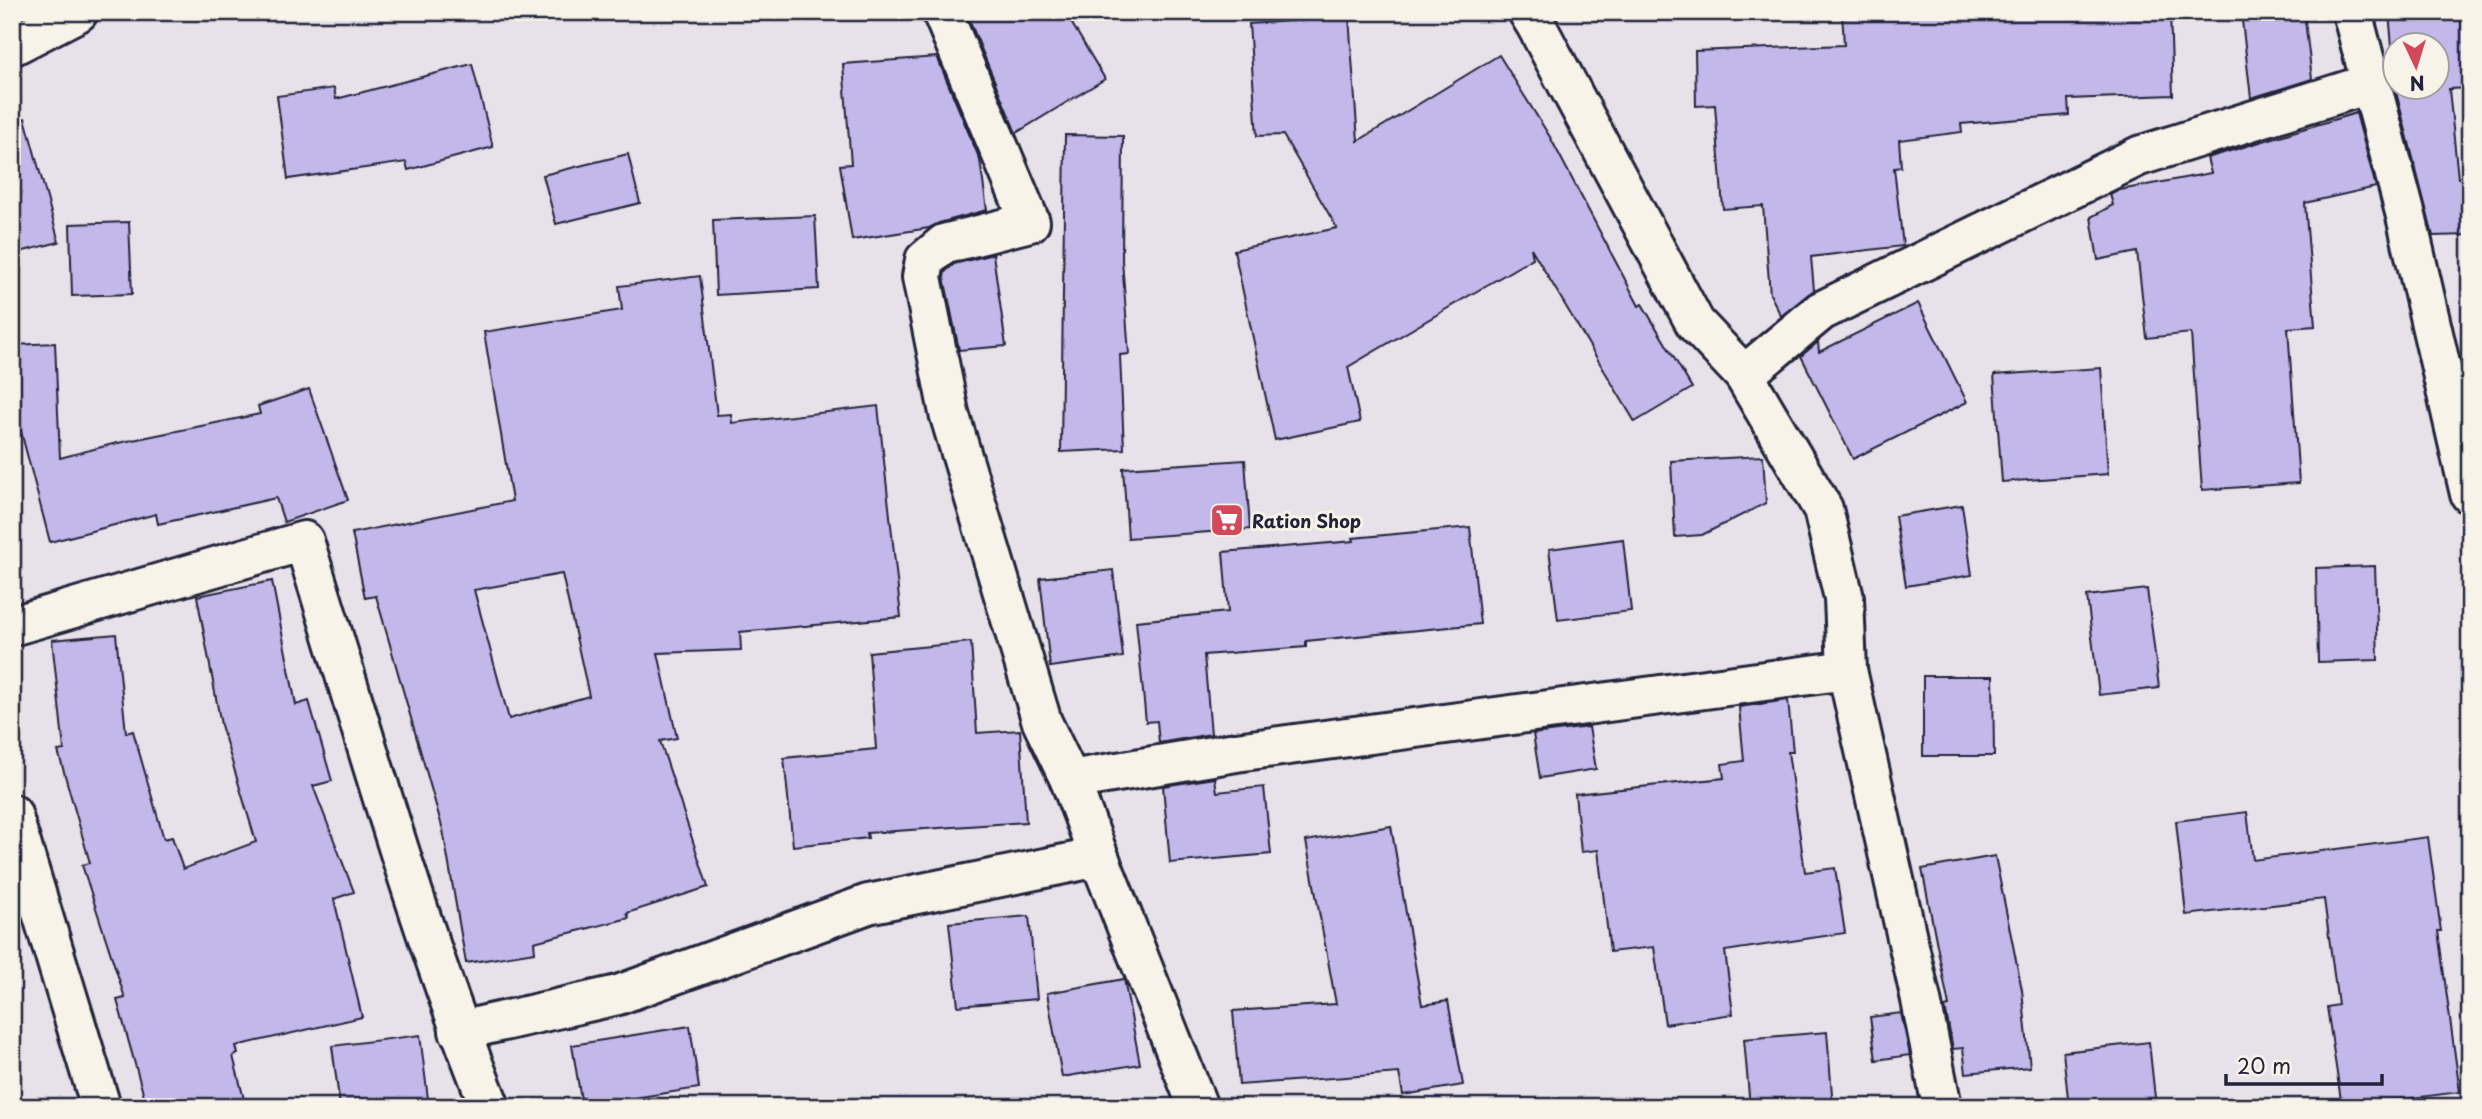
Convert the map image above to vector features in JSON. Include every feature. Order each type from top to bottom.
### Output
[{"type":"street","points":[[12,46],[78,12]]},
{"type":"street","points":[[942,12],[1030,222],[944,244],[925,260],[922,277],[949,413],[1042,722],[1070,780],[1198,1107]]},
{"type":"street","points":[[1528,12],[1695,323],[1744,375],[1823,509],[1844,598],[1847,670],[1922,1000],[1942,1107]]},
{"type":"street","points":[[2352,12],[2406,216],[2470,494]]},
{"type":"street","points":[[1744,375],[1821,311],[2139,156],[2372,83]]},
{"type":"street","points":[[12,626],[304,541],[459,1031],[490,1107]]},
{"type":"street","points":[[1070,780],[1237,752],[1847,670]]},
{"type":"street","points":[[12,814],[101,1107]]},
{"type":"street","points":[[459,1031],[618,995],[868,904],[1099,857]]},
{"type":"building","points":[[966,12],[1065,12],[1105,79],[1016,133]]},
{"type":"building","points":[[1842,12],[2170,12],[2173,95],[2068,99],[2069,115],[1961,124],[1962,132],[1899,140],[1901,167],[1894,168],[1903,246],[1811,257],[1814,290],[1781,316],[1770,294],[1763,206],[1723,209],[1715,105],[1696,106],[1695,51],[1844,45]]},
{"type":"building","points":[[2241,12],[2304,12],[2312,79],[2251,98]]},
{"type":"building","points":[[2389,12],[2470,12],[2470,88],[2450,89],[2450,32],[2391,32]]},
{"type":"building","points":[[1349,17],[1358,141],[1499,55],[1550,137],[1639,306],[1642,304],[1692,388],[1635,422],[1531,248],[1533,258],[1348,367],[1360,422],[1275,440],[1234,250],[1337,228],[1283,135],[1257,136],[1249,24]]},
{"type":"building","points":[[937,57],[980,160],[987,210],[929,228],[852,240],[840,165],[851,164],[843,64]]},
{"type":"building","points":[[472,64],[493,147],[408,170],[406,162],[288,179],[277,96],[334,88],[336,99]]},
{"type":"building","points":[[2450,99],[2458,178],[2470,178],[2470,235],[2433,236],[2399,102],[2450,102]]},
{"type":"building","points":[[2356,113],[2376,187],[2305,203],[2315,326],[2288,328],[2299,483],[2202,490],[2191,333],[2147,338],[2137,252],[2098,260],[2091,217],[2113,205],[2110,194],[2120,190],[2211,173],[2207,158]]},
{"type":"building","points":[[25,118],[59,242],[12,254],[12,120]]},
{"type":"building","points":[[1065,135],[1123,136],[1122,260],[1129,354],[1120,355],[1124,449],[1061,452]]},
{"type":"building","points":[[628,154],[640,203],[556,224],[543,175]]},
{"type":"building","points":[[815,216],[819,289],[716,295],[713,220]]},
{"type":"building","points":[[129,222],[132,294],[72,296],[70,224]]},
{"type":"building","points":[[993,254],[1006,346],[959,350],[945,272],[954,264]]},
{"type":"building","points":[[700,276],[717,415],[731,414],[732,423],[878,406],[901,617],[740,632],[741,650],[658,653],[677,738],[660,741],[708,887],[627,913],[629,918],[534,942],[535,952],[466,963],[443,830],[376,596],[365,598],[352,533],[512,501],[484,332],[622,310],[619,286]],"holes":[[[562,574],[589,696],[509,719],[474,590]]]},
{"type":"building","points":[[1918,303],[1967,402],[1853,459],[1801,356],[1818,342],[1819,352]]},
{"type":"building","points":[[55,343],[60,458],[113,444],[260,414],[258,406],[309,389],[348,500],[284,522],[276,498],[158,524],[156,514],[50,542],[12,397],[12,345]]},
{"type":"building","points":[[2101,368],[2108,474],[2002,482],[1994,375]]},
{"type":"building","points":[[1763,456],[1766,503],[1702,535],[1675,537],[1671,461]]},
{"type":"building","points":[[1245,460],[1250,529],[1128,538],[1123,468]]},
{"type":"building","points":[[1962,505],[1972,575],[1906,586],[1895,516]]},
{"type":"building","points":[[1470,527],[1480,624],[1306,641],[1306,647],[1204,655],[1211,734],[1159,743],[1157,721],[1146,722],[1136,621],[1228,612],[1223,552],[1354,541],[1353,538]]},
{"type":"building","points":[[1623,539],[1631,611],[1558,620],[1549,549]]},
{"type":"building","points":[[2375,566],[2378,660],[2318,662],[2316,568]]},
{"type":"building","points":[[1113,570],[1123,657],[1050,667],[1040,578]]},
{"type":"building","points":[[272,581],[296,705],[309,701],[332,781],[313,786],[354,892],[334,899],[362,1017],[236,1046],[238,1054],[233,1056],[246,1107],[147,1107],[117,1000],[125,998],[82,865],[90,863],[58,751],[64,750],[52,640],[116,634],[126,733],[133,731],[164,839],[172,837],[183,869],[256,842],[221,725],[197,596]]},
{"type":"building","points":[[2147,589],[2159,688],[2099,695],[2087,596]]},
{"type":"building","points":[[971,642],[977,733],[1020,730],[1026,822],[867,833],[868,838],[793,846],[784,758],[876,749],[869,652]]},
{"type":"building","points":[[1923,676],[1993,676],[1994,756],[1923,756]]},
{"type":"building","points":[[1788,700],[1793,752],[1788,752],[1805,872],[1835,868],[1845,933],[1725,951],[1733,1014],[1665,1024],[1654,947],[1610,952],[1598,850],[1581,852],[1575,794],[1724,778],[1722,764],[1744,761],[1739,707]]},
{"type":"building","points":[[1589,727],[1596,769],[1540,778],[1533,734]]},
{"type":"building","points":[[1215,778],[1217,792],[1264,787],[1271,854],[1170,863],[1163,786]]},
{"type":"building","points":[[2247,812],[2253,860],[2428,837],[2460,1092],[2342,1107],[2327,1007],[2338,1005],[2324,899],[2186,915],[2176,821]]},
{"type":"building","points":[[1391,826],[1422,1005],[1448,1001],[1463,1085],[1403,1095],[1399,1073],[1239,1085],[1233,1011],[1336,1004],[1306,841]]},
{"type":"building","points":[[1995,856],[2022,990],[2030,1067],[1966,1073],[1963,1048],[1953,1049],[1945,1007],[1949,1006],[1922,869]]},
{"type":"building","points":[[1029,916],[1037,999],[958,1006],[949,923]]},
{"type":"building","points":[[1124,979],[1140,1064],[1062,1077],[1047,993]]},
{"type":"building","points":[[1901,1013],[1910,1055],[1876,1060],[1870,1017]]},
{"type":"building","points":[[690,1026],[699,1088],[582,1106],[572,1045]]},
{"type":"building","points":[[1827,1032],[1833,1107],[1750,1107],[1744,1039]]},
{"type":"building","points":[[420,1035],[429,1107],[340,1107],[332,1046]]},
{"type":"building","points":[[2149,1042],[2156,1107],[2069,1107],[2063,1052]]},
{"type":"place","name":"Ration Shop","points":[[1227,520]]}]
